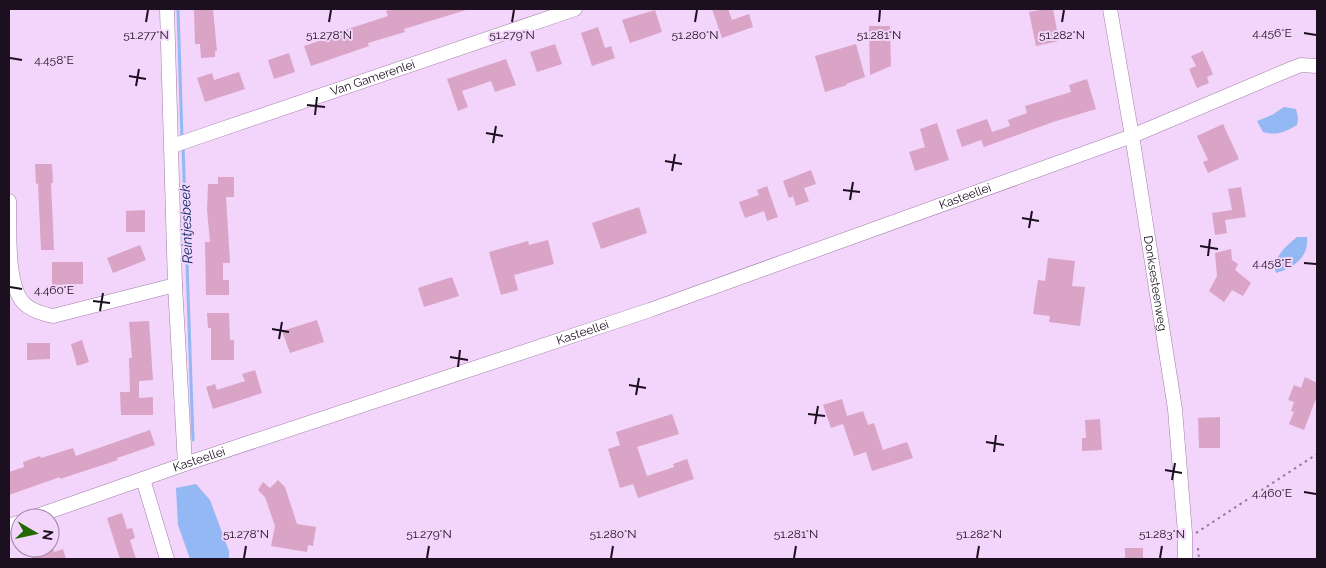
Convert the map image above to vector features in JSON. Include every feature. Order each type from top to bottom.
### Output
[{"type":"street","points":[[167,9],[175,285],[185,464]]},
{"type":"street","name":"Van Gamerenlei","points":[[172,146],[575,9]]},
{"type":"street","name":"Donksesteenweg","points":[[1110,9],[1175,409],[1185,534],[1185,559]]},
{"type":"street","name":"Kasteellei","points":[[60,508],[185,464],[650,310],[1132,136],[1301,65],[1317,66]]},
{"type":"street","points":[[9,201],[12,282],[23,302],[38,312],[53,316],[175,285]]},
{"type":"street","points":[[143,480],[168,559]]},
{"type":"path","points":[[1198,534],[1317,454]]},
{"type":"water","points":[[1284,107],[1296,109],[1297,125],[1281,133],[1263,132],[1257,121],[1272,115]]},
{"type":"water","points":[[1297,237],[1307,237],[1306,250],[1303,256],[1294,265],[1276,273],[1274,266],[1280,253]]},
{"type":"water","points":[[196,484],[210,500],[229,551],[229,559],[190,559],[178,525],[176,488]]},
{"type":"building","points":[[194,9],[213,9],[217,51],[215,51],[215,57],[201,58],[200,44],[195,44]]},
{"type":"building","points":[[393,9],[466,10],[404,29],[405,32],[368,43],[369,46],[311,66],[304,46],[388,16],[386,11]]},
{"type":"building","points":[[712,9],[728,9],[732,20],[749,14],[753,27],[722,38]]},
{"type":"building","points":[[1053,9],[1059,41],[1036,46],[1029,12]]},
{"type":"building","points":[[655,10],[662,32],[630,43],[622,20]]},
{"type":"building","points":[[869,26],[890,26],[891,66],[870,75]]},
{"type":"building","points":[[598,27],[605,48],[611,46],[615,58],[592,66],[581,33]]},
{"type":"building","points":[[555,44],[562,64],[537,72],[530,52]]},
{"type":"building","points":[[856,44],[865,77],[825,92],[815,56]]},
{"type":"building","points":[[1203,51],[1213,74],[1207,77],[1209,83],[1197,88],[1189,69],[1196,66],[1191,56]]},
{"type":"building","points":[[289,53],[295,72],[274,79],[268,60]]},
{"type":"building","points":[[506,59],[516,85],[495,92],[491,81],[462,91],[468,107],[458,111],[447,79]]},
{"type":"building","points":[[239,72],[245,89],[205,102],[197,78],[212,73],[214,80]]},
{"type":"building","points":[[1087,79],[1096,109],[1053,122],[984,147],[981,140],[962,147],[956,130],[987,119],[992,132],[1010,126],[1008,120],[1027,113],[1025,106],[1071,92],[1069,85]]},
{"type":"building","points":[[937,123],[949,160],[915,171],[909,152],[925,147],[920,129]]},
{"type":"building","points":[[1223,124],[1239,159],[1208,173],[1203,162],[1208,160],[1197,136]]},
{"type":"building","points":[[35,164],[52,164],[54,250],[41,250],[38,183],[36,184]]},
{"type":"building","points":[[811,170],[816,184],[804,188],[809,201],[796,206],[793,196],[789,198],[783,181]]},
{"type":"building","points":[[218,177],[234,177],[234,197],[226,197],[230,263],[223,263],[223,280],[229,280],[229,295],[206,295],[205,242],[210,242],[207,210],[208,184],[218,184]]},
{"type":"building","points":[[767,186],[778,217],[767,221],[764,211],[745,218],[739,202],[759,195],[757,190]]},
{"type":"building","points":[[1241,187],[1246,217],[1225,220],[1227,233],[1215,235],[1212,213],[1232,210],[1228,189]]},
{"type":"building","points":[[639,207],[647,233],[601,249],[592,223]]},
{"type":"building","points":[[145,210],[145,232],[126,232],[126,211]]},
{"type":"building","points":[[548,240],[554,264],[514,275],[518,290],[501,295],[489,252],[528,241],[529,245]]},
{"type":"building","points":[[140,245],[146,260],[113,273],[107,258]]},
{"type":"building","points":[[1231,249],[1232,260],[1238,264],[1235,270],[1251,283],[1243,296],[1232,290],[1224,302],[1209,291],[1217,276],[1215,253]]},
{"type":"building","points":[[1048,258],[1075,261],[1072,286],[1085,287],[1080,326],[1049,322],[1050,316],[1033,314],[1038,280],[1045,281]]},
{"type":"building","points":[[52,262],[83,262],[83,284],[52,285]]},
{"type":"building","points":[[452,277],[459,296],[424,307],[418,288]]},
{"type":"building","points":[[207,313],[229,313],[230,340],[234,340],[234,360],[211,360],[211,328],[208,328]]},
{"type":"building","points":[[317,320],[324,342],[290,353],[282,331]]},
{"type":"building","points":[[149,321],[153,380],[139,381],[139,398],[153,397],[153,415],[121,415],[120,392],[130,392],[129,358],[132,358],[129,322]]},
{"type":"building","points":[[82,340],[89,362],[77,366],[71,344]]},
{"type":"building","points":[[27,343],[50,343],[50,359],[27,360]]},
{"type":"building","points":[[255,370],[262,393],[213,409],[206,387],[215,384],[217,390],[245,381],[242,374]]},
{"type":"building","points":[[1305,377],[1317,383],[1317,396],[1304,430],[1289,424],[1294,412],[1291,411],[1294,402],[1288,400],[1294,385],[1301,388]]},
{"type":"building","points":[[842,399],[847,416],[863,411],[868,425],[874,423],[883,450],[907,442],[913,458],[872,471],[866,452],[854,456],[843,424],[831,428],[823,405]]},
{"type":"building","points":[[672,414],[679,434],[637,447],[647,476],[674,467],[673,464],[687,459],[694,479],[638,498],[633,484],[620,488],[608,449],[620,445],[616,432]]},
{"type":"building","points":[[1220,417],[1220,448],[1199,448],[1198,418]]},
{"type":"building","points":[[1100,419],[1102,450],[1082,451],[1082,438],[1086,438],[1085,420]]},
{"type":"building","points":[[150,430],[155,445],[117,458],[118,460],[60,479],[60,477],[9,495],[9,472],[24,467],[23,462],[73,448],[76,456]]},
{"type":"building","points":[[278,480],[285,487],[297,524],[316,527],[313,546],[308,545],[307,552],[271,546],[275,526],[265,497],[258,490],[263,482],[270,488]]},
{"type":"building","points":[[122,513],[127,529],[132,528],[135,538],[130,540],[136,559],[120,559],[107,518]]},
{"type":"building","points":[[1125,548],[1143,548],[1143,559],[1125,559]]},
{"type":"building","points":[[63,549],[66,559],[33,559],[60,558],[60,550]]},
{"type":"waterway","name":"Reintjesbeek","points":[[178,9],[182,139]]},
{"type":"waterway","name":"Reintjesbeek","points":[[183,146],[193,440]]}]
